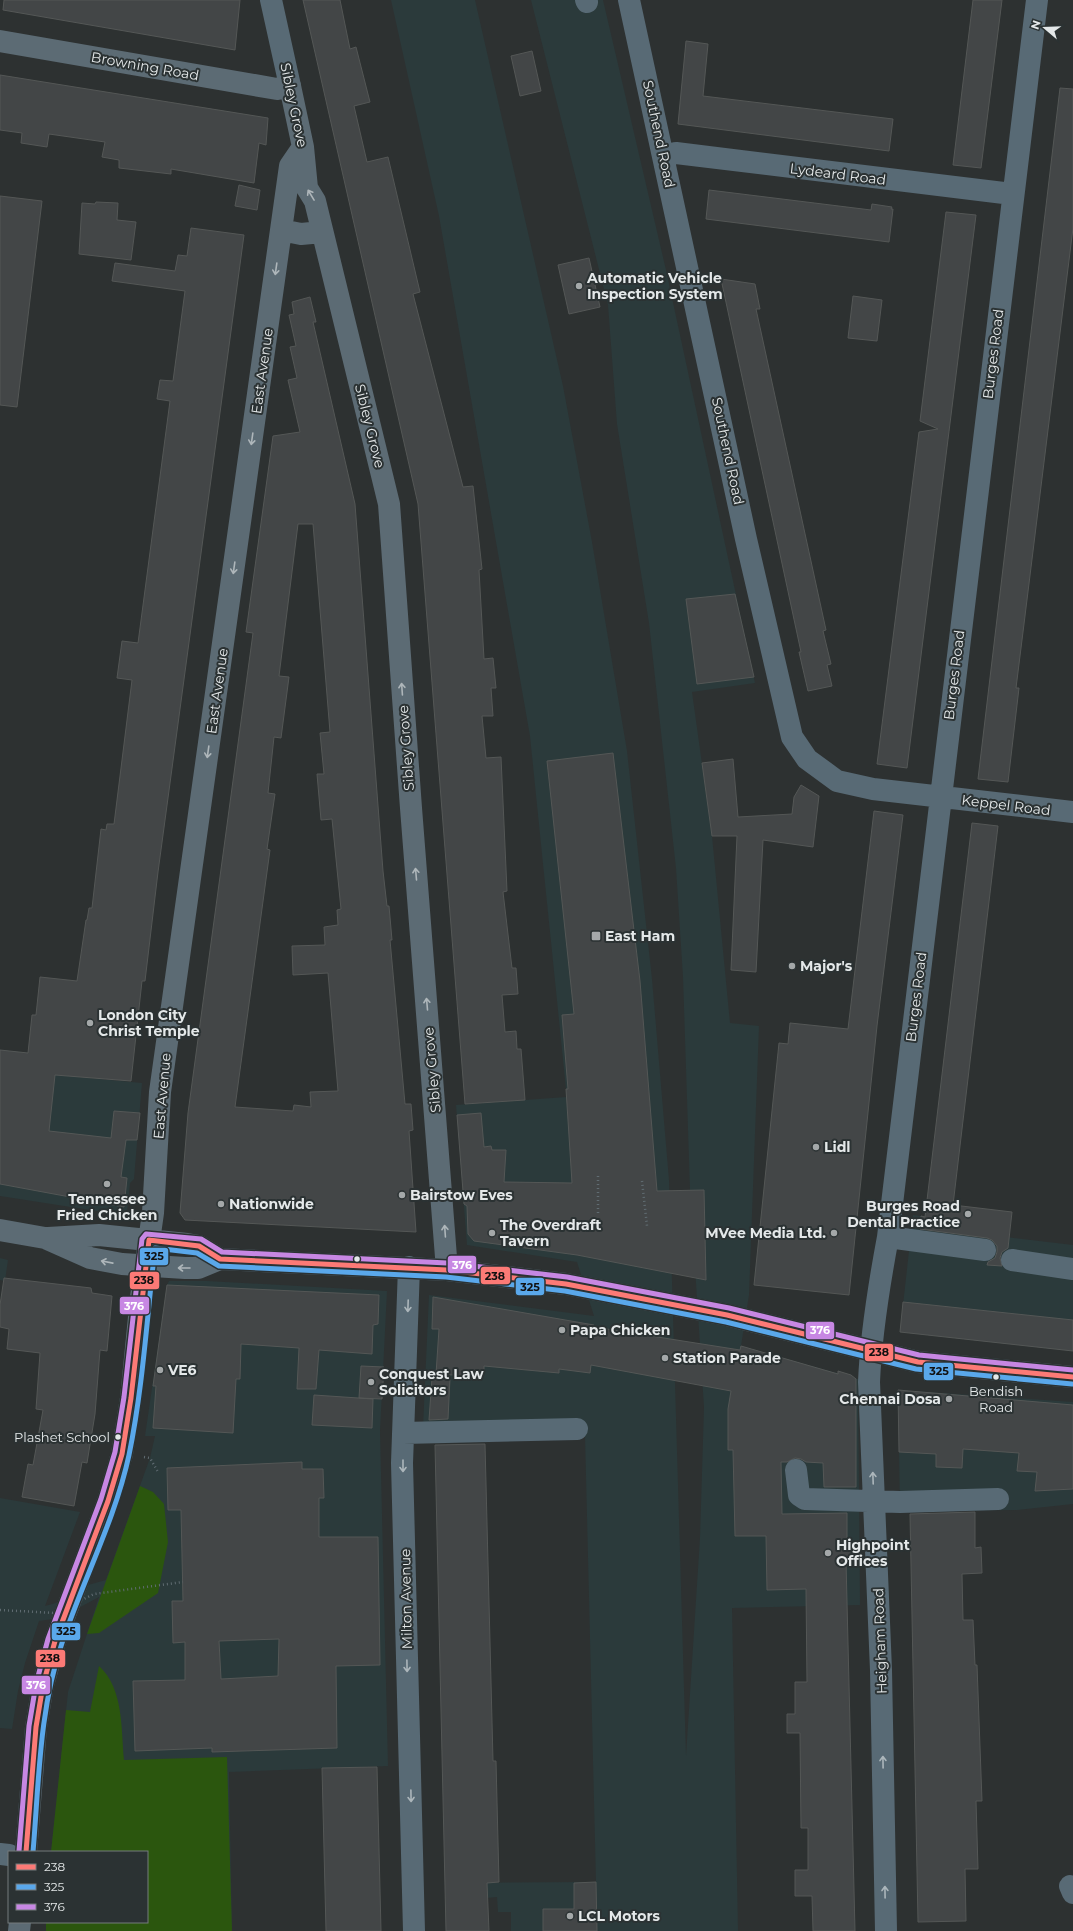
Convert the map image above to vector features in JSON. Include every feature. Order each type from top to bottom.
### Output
[{"type":"main road","name":"Browning Road","points":[[0,42],[277,89],[290,86]]},
{"type":"main road","name":"Sibley Grove","points":[[290,86],[303,148],[307,188],[315,201],[389,504],[447,1270]]},
{"type":"main road","name":"East Avenue","points":[[26,1851],[36,1727],[43,1685],[55,1641],[108,1501],[122,1454],[131,1398],[155,1197],[160,1094],[290,166],[303,148]]},
{"type":"main road","points":[[281,230],[301,234],[322,232]]},
{"type":"main road","points":[[0,1230],[45,1238],[99,1236],[199,1246],[220,1259]]},
{"type":"main road","points":[[45,1238],[90,1258],[146,1266],[198,1268],[220,1259],[447,1270],[566,1284],[727,1314],[918,1362],[1073,1377]]},
{"type":"street","name":"Sibley Grove","points":[[272,0],[290,86]]},
{"type":"street","name":"Southend Road","points":[[629,0],[746,539],[792,737],[807,759],[837,781],[873,790],[939,797]]},
{"type":"street","name":"Burges Road","points":[[871,1350],[878,1289],[888,1237],[939,797],[1037,0]]},
{"type":"street","name":"Lydeard Road","points":[[664,156],[676,153],[1012,194]]},
{"type":"street","name":"Keppel Road","points":[[939,797],[1073,812]]},
{"type":"street","points":[[888,1237],[985,1250]]},
{"type":"street","points":[[1012,1260],[1073,1269]]},
{"type":"street","name":"Milton Avenue","points":[[409,1268],[403,1433],[403,1479],[414,1931]]},
{"type":"street","name":"Heigham Road","points":[[871,1350],[869,1382],[881,1670],[886,1931]]},
{"type":"street","points":[[403,1433],[577,1429]]},
{"type":"street","points":[[796,1470],[799,1495],[804,1499],[874,1501],[998,1499]]},
{"type":"path","points":[[598,1176],[598,1215]]},
{"type":"path","points":[[642,1181],[647,1226]]},
{"type":"path","points":[[150,1458],[158,1472]]},
{"type":"path","points":[[0,1610],[55,1613],[94,1594],[183,1582]]},
{"type":"shaded area","points":[[391,0],[475,0],[563,386],[592,542],[627,751],[652,979],[669,1180],[686,1756],[700,1538],[704,1407],[690,1190],[683,977],[676,868],[649,623],[617,424],[608,305],[531,0],[603,0],[666,270],[755,683],[692,692],[712,836],[730,1023],[759,1026],[749,1295],[741,1346],[858,1379],[860,1605],[732,1608],[738,1931],[511,1931],[511,1912],[498,1912],[497,1897],[475,1899],[452,1883],[596,1882],[585,1435],[423,1427],[429,1295],[594,1316],[577,1262],[467,1245],[456,1105],[566,1097],[566,1089],[530,736],[439,216]]},
{"type":"shaded area","points":[[0,1050],[28,1053],[26,1072],[142,1083],[134,1179],[130,1183],[127,1213],[122,1215],[0,1196]]},
{"type":"shaded area","points":[[913,1215],[1007,1227],[1006,1237],[1073,1245],[1073,1351],[900,1332]]},
{"type":"shaded area","points":[[0,1258],[8,1260],[5,1281],[0,1280]]},
{"type":"shaded area","name":"Plashet School","points":[[169,1281],[207,1281],[387,1291],[380,1431],[388,1766],[229,1772],[232,1931],[46,1931],[46,1923],[148,1923],[148,1851],[51,1851],[68,1692],[99,1597],[60,1618],[39,1621],[25,1663],[18,1691],[12,1729],[0,1728],[0,1498],[80,1512],[45,1606],[56,1603],[88,1585],[106,1580],[150,1458],[155,1436],[145,1436],[167,1285]]},
{"type":"shaded area","points":[[898,1390],[1073,1402],[1073,1504],[1017,1510],[900,1511]]},
{"type":"green space","points":[[140,1486],[153,1492],[164,1504],[168,1542],[158,1593],[99,1633],[87,1634]]},
{"type":"green space","points":[[99,1666],[107,1675],[117,1698],[120,1710],[124,1760],[227,1757],[232,1931],[46,1931],[46,1923],[148,1923],[148,1851],[51,1851],[66,1710],[90,1712]]},
{"type":"building","points":[[4,0],[240,0],[235,50],[3,10]]},
{"type":"building","points":[[303,0],[340,0],[350,49],[356,47],[370,102],[354,106],[367,162],[388,157],[420,292],[413,294],[463,487],[473,486],[482,569],[479,570],[484,659],[493,658],[496,688],[491,688],[493,716],[482,716],[486,758],[501,757],[507,891],[503,892],[512,968],[516,968],[518,994],[502,995],[505,1032],[516,1031],[517,1049],[521,1049],[525,1100],[465,1104],[418,504]]},
{"type":"building","points":[[973,0],[1002,0],[981,168],[953,165]]},
{"type":"building","points":[[686,41],[708,44],[703,96],[893,119],[889,151],[678,124]]},
{"type":"building","points":[[532,51],[541,91],[520,96],[511,56]]},
{"type":"building","points":[[0,75],[268,118],[266,145],[259,143],[254,183],[171,169],[171,174],[119,168],[119,160],[102,157],[105,142],[49,134],[47,147],[21,143],[22,133],[0,130]]},
{"type":"building","points":[[1060,88],[1073,89],[1073,228],[1016,688],[1019,688],[1008,782],[978,779]]},
{"type":"building","points":[[239,185],[260,190],[257,210],[235,206]]},
{"type":"building","points":[[709,190],[871,210],[872,204],[892,207],[889,242],[706,219]]},
{"type":"building","points":[[0,196],[42,201],[17,407],[0,405]]},
{"type":"building","points":[[96,202],[118,203],[117,220],[136,222],[131,260],[79,254],[82,203],[95,204]]},
{"type":"building","points":[[946,212],[976,215],[907,768],[877,764],[919,432],[938,429],[920,421]]},
{"type":"building","points":[[191,228],[244,235],[158,872],[145,981],[142,981],[131,1081],[55,1075],[49,1131],[111,1138],[114,1111],[140,1113],[137,1140],[126,1140],[121,1177],[127,1178],[124,1207],[0,1184],[0,1050],[28,1053],[32,1015],[36,1015],[40,977],[77,981],[86,920],[89,908],[92,908],[101,829],[106,830],[107,824],[114,824],[132,680],[117,678],[122,641],[138,643],[170,401],[157,399],[160,380],[173,381],[185,291],[112,281],[115,263],[175,271],[178,255],[187,256]]},
{"type":"building","name":"Automatic Vehicle Inspection System","points":[[589,258],[600,307],[569,314],[558,265]]},
{"type":"building","points":[[721,279],[755,284],[760,309],[756,309],[826,630],[823,631],[831,664],[827,665],[832,686],[808,691],[799,652],[801,652]]},
{"type":"building","points":[[853,296],[882,300],[877,341],[848,338]]},
{"type":"building","points":[[310,297],[316,322],[313,322],[355,504],[383,871],[387,906],[389,906],[392,940],[390,940],[405,1104],[411,1104],[413,1130],[409,1131],[416,1232],[185,1220],[180,1213],[188,1113],[253,633],[246,632],[273,436],[300,432],[288,380],[297,378],[290,347],[296,346],[289,315],[294,314],[292,302]],"holes":[[[298,524],[313,524],[330,732],[320,733],[324,774],[317,774],[321,820],[332,819],[341,909],[337,910],[338,925],[324,927],[325,945],[292,946],[293,975],[328,973],[338,1091],[310,1092],[311,1107],[294,1105],[293,1111],[235,1107],[270,850],[267,849],[275,794],[268,793],[274,737],[281,738],[289,677],[279,676]]]},
{"type":"building","points":[[735,594],[754,677],[697,684],[686,599]]},
{"type":"building","points":[[613,753],[640,981],[657,1191],[704,1190],[706,1280],[577,1255],[474,1241],[468,1234],[467,1206],[464,1204],[457,1115],[481,1113],[484,1147],[491,1146],[492,1150],[506,1150],[504,1182],[572,1183],[566,1089],[568,1089],[562,1015],[574,1014],[547,761]]},
{"type":"building","points":[[733,759],[738,817],[792,814],[794,797],[801,785],[819,796],[813,847],[763,840],[756,972],[731,970],[737,836],[712,836],[702,763]]},
{"type":"building","name":"Lidl","points":[[874,811],[903,815],[877,1026],[849,1295],[754,1285],[779,1043],[788,1044],[790,1023],[848,1029]]},
{"type":"building","points":[[972,823],[998,826],[953,1205],[1012,1212],[1008,1248],[1002,1252],[1000,1258],[1002,1266],[987,1265],[988,1262],[995,1258],[997,1252],[997,1246],[992,1240],[987,1238],[920,1229],[921,1216],[925,1217]]},
{"type":"building","points":[[4,1278],[91,1288],[92,1293],[112,1296],[107,1351],[100,1350],[95,1414],[87,1463],[82,1462],[74,1506],[22,1497],[28,1464],[33,1465],[43,1410],[36,1409],[40,1353],[7,1349],[9,1329],[0,1327],[0,1305]]},
{"type":"building","points":[[167,1285],[379,1295],[378,1324],[373,1325],[372,1354],[319,1350],[316,1389],[297,1389],[299,1348],[241,1344],[240,1379],[236,1379],[233,1433],[153,1428],[156,1386],[153,1386]]},
{"type":"building","points":[[433,1297],[594,1325],[594,1327],[740,1350],[741,1346],[838,1374],[838,1371],[851,1375],[856,1379],[856,1487],[824,1487],[823,1463],[806,1462],[795,1458],[787,1462],[781,1462],[782,1514],[847,1513],[847,1542],[854,1542],[854,1561],[846,1561],[855,1931],[813,1931],[812,1896],[795,1896],[795,1870],[808,1870],[808,1828],[801,1828],[800,1733],[787,1733],[787,1714],[795,1714],[795,1682],[807,1682],[806,1589],[767,1590],[766,1536],[735,1536],[733,1450],[728,1450],[728,1409],[731,1391],[591,1365],[590,1373],[559,1369],[559,1373],[484,1366],[484,1371],[469,1371],[469,1376],[436,1374],[439,1329],[432,1329]]},
{"type":"building","points":[[903,1302],[1073,1320],[1073,1351],[900,1332]]},
{"type":"building","name":"Conquest Law Solicitors","points":[[361,1366],[384,1367],[382,1399],[359,1398]]},
{"type":"building","points":[[432,1378],[450,1378],[448,1419],[429,1420]]},
{"type":"building","points":[[898,1390],[1073,1405],[1073,1489],[1035,1491],[1037,1472],[1017,1471],[1019,1453],[963,1449],[962,1468],[936,1467],[936,1454],[899,1452]]},
{"type":"building","points":[[314,1395],[373,1399],[372,1428],[312,1425]]},
{"type":"building","points":[[485,1444],[493,1761],[496,1761],[499,1882],[487,1883],[489,1931],[446,1931],[435,1445]]},
{"type":"building","points":[[302,1462],[302,1469],[323,1469],[324,1498],[319,1498],[319,1537],[378,1537],[380,1665],[336,1666],[337,1748],[212,1752],[212,1748],[135,1751],[133,1681],[185,1680],[185,1642],[173,1643],[172,1601],[183,1601],[181,1510],[168,1510],[167,1468]],"holes":[[[279,1639],[278,1676],[221,1679],[219,1641]]]},
{"type":"building","points":[[975,1512],[975,1548],[981,1547],[982,1573],[962,1574],[963,1620],[973,1620],[975,1665],[977,1665],[982,1801],[976,1801],[978,1869],[965,1869],[966,1921],[918,1922],[910,1514]]},
{"type":"building","points":[[377,1767],[381,1931],[326,1931],[322,1768]]},
{"type":"building","name":"LCL Motors","points":[[596,1882],[597,1931],[543,1931],[543,1909],[574,1909],[574,1883]]},
{"type":"transit line","name":"376","points":[[19,1851],[29,1726],[36,1684],[48,1639],[101,1499],[115,1452],[124,1397],[142,1239],[146,1234],[201,1239],[222,1252],[447,1263],[567,1277],[729,1308],[919,1355],[1073,1370]]},
{"type":"transit line","name":"238","points":[[26,1851],[36,1727],[43,1685],[55,1641],[108,1501],[122,1454],[131,1398],[149,1240],[199,1246],[220,1259],[447,1270],[566,1284],[727,1315],[918,1362],[1073,1377]]},
{"type":"transit line","name":"325","points":[[33,1851],[41,1746],[44,1720],[54,1668],[70,1620],[116,1503],[129,1455],[138,1404],[155,1248],[197,1253],[219,1266],[446,1277],[565,1291],[726,1322],[916,1369],[1072,1384]]},
{"type":"place","name":"Automatic Vehicle Inspection System","points":[[579,286]]},
{"type":"place","name":"East Ham","points":[[596,936]]},
{"type":"place","name":"Major's","points":[[792,966]]},
{"type":"place","name":"London City Christ Temple","points":[[90,1023]]},
{"type":"place","name":"Lidl","points":[[816,1147]]},
{"type":"place","name":"Tennessee Fried Chicken","points":[[107,1184]]},
{"type":"place","name":"Bairstow Eves","points":[[402,1195]]},
{"type":"place","name":"Nationwide","points":[[221,1204]]},
{"type":"place","name":"Burges Road Dental Practice","points":[[968,1214]]},
{"type":"place","name":"The Overdraft Tavern","points":[[492,1233]]},
{"type":"place","name":"MVee Media Ltd.","points":[[834,1233]]},
{"type":"place","name":"Papa Chicken","points":[[562,1330]]},
{"type":"place","name":"Station Parade","points":[[665,1358]]},
{"type":"place","name":"VE6","points":[[160,1370]]},
{"type":"place","name":"Bendish Road","points":[[996,1377]]},
{"type":"place","name":"Conquest Law Solicitors","points":[[371,1382]]},
{"type":"place","name":"Chennai Dosa","points":[[949,1399]]},
{"type":"place","name":"Plashet School","points":[[118,1437]]},
{"type":"place","name":"Highpoint Offices","points":[[828,1553]]},
{"type":"place","name":"LCL Motors","points":[[570,1916]]}]
